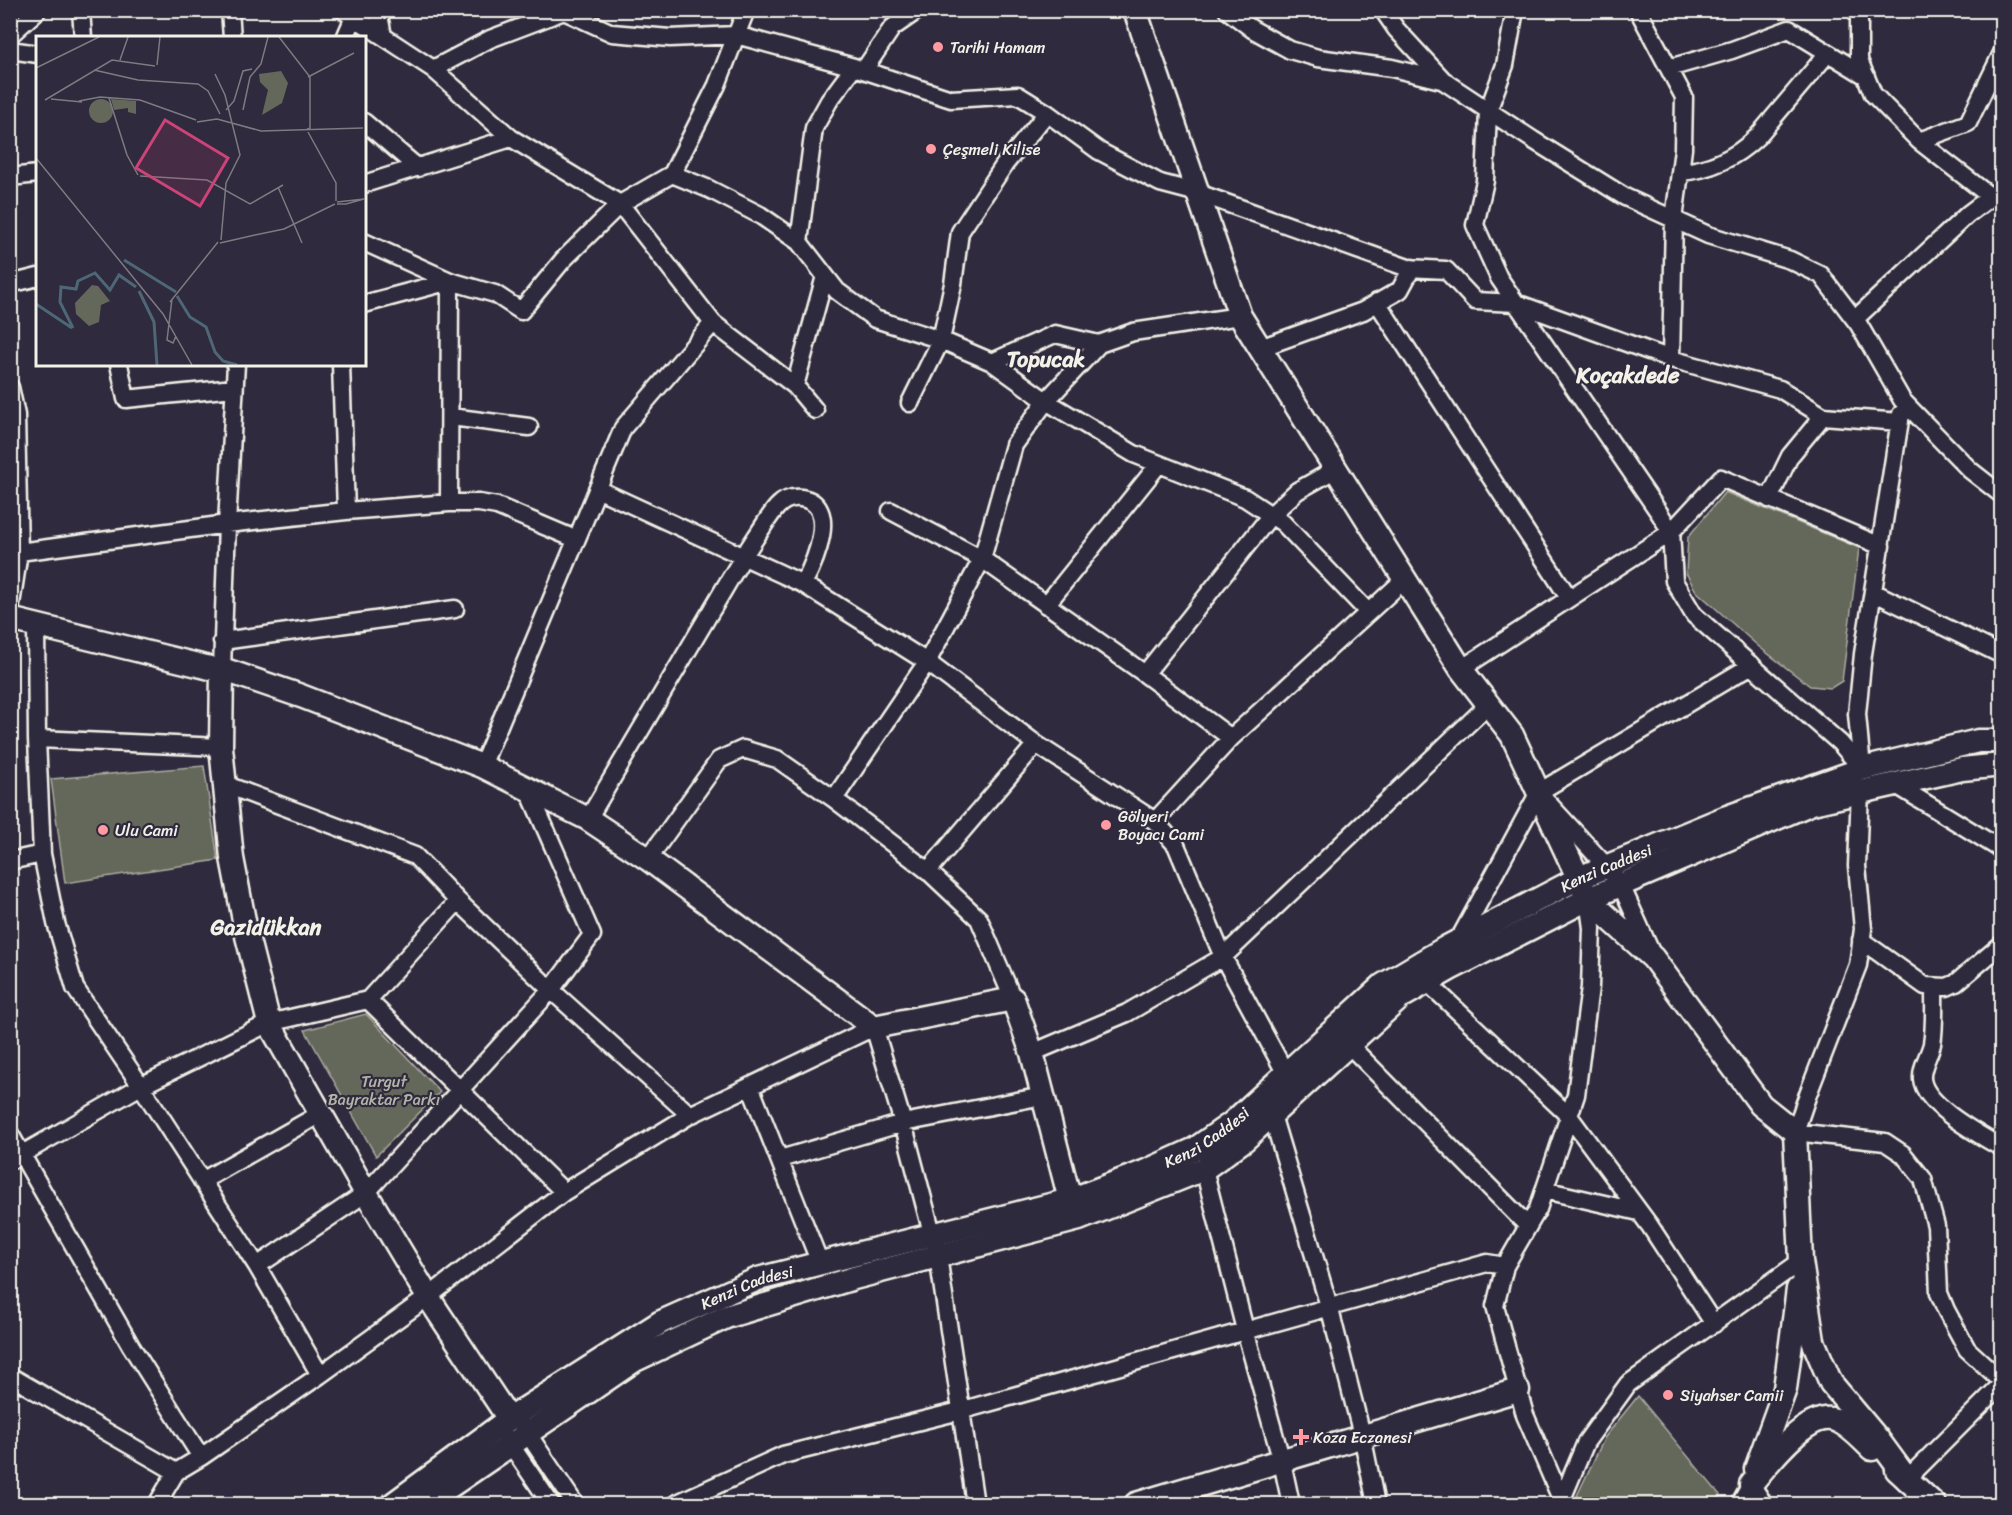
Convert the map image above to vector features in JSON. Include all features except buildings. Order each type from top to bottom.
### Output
[{"type":"street","points":[[10,35],[38,10]]},
{"type":"street","points":[[81,10],[83,36]]},
{"type":"street","points":[[230,10],[232,36]]},
{"type":"street","points":[[378,10],[383,36]]},
{"type":"street","points":[[366,243],[450,280],[495,294],[520,311],[563,260],[620,204],[672,174],[717,85],[746,10]]},
{"type":"street","points":[[799,242],[814,128],[829,101],[859,69],[892,28],[918,10]]},
{"type":"street","points":[[1135,10],[1240,316],[1461,669],[1512,735],[1588,899],[1592,928],[1590,987],[1576,1095],[1538,1209],[1506,1266],[1495,1306],[1524,1415],[1561,1503]]},
{"type":"street","points":[[1227,10],[1252,29],[1290,50],[1318,58],[1392,68],[1445,82]]},
{"type":"street","points":[[1383,10],[1396,28],[1445,82],[1625,198],[1708,235],[1791,260],[1821,275],[1855,319],[1902,400],[1970,470],[2001,495]]},
{"type":"street","points":[[1515,10],[1505,65],[1488,111],[1485,181],[1475,225],[1499,278],[1671,532],[1674,581],[1694,615],[1840,743],[1861,780]]},
{"type":"street","points":[[1638,10],[1683,97],[1683,149],[1674,219],[1671,359]]},
{"type":"street","points":[[1855,319],[1968,214],[1996,195],[1919,141],[1873,94],[1859,60],[1859,10]]},
{"type":"street","points":[[433,69],[490,39],[564,11],[612,33],[670,39],[736,35],[859,69],[951,99],[1018,95],[1099,151],[1160,183],[1412,268],[1446,270],[1475,301],[1516,303],[1671,359],[1780,389],[1823,416],[1899,422]]},
{"type":"street","points":[[345,36],[349,14],[433,69],[511,138],[620,204],[712,323],[795,386],[815,410]]},
{"type":"street","points":[[1669,68],[1732,50],[1789,29],[1866,76]]},
{"type":"street","points":[[10,50],[36,54]]},
{"type":"street","points":[[1680,172],[1708,168],[1734,156],[1746,147],[1828,53]]},
{"type":"street","points":[[1919,141],[1968,123],[2001,53]]},
{"type":"street","points":[[910,403],[941,340],[953,284],[960,232],[1005,164],[1047,113]]},
{"type":"street","points":[[366,124],[418,168]]},
{"type":"street","points":[[366,183],[511,138]]},
{"type":"street","points":[[10,177],[36,174]]},
{"type":"street","points":[[672,174],[709,189],[760,215],[799,242],[837,291],[875,319],[941,340],[992,362],[1046,401],[1134,454],[1245,498],[1283,523],[1368,612]]},
{"type":"street","points":[[1260,348],[1348,317],[1400,290],[1412,268]]},
{"type":"street","points":[[795,386],[825,276]]},
{"type":"street","points":[[10,284],[36,278]]},
{"type":"street","points":[[366,303],[450,280]]},
{"type":"street","points":[[449,503],[450,280]]},
{"type":"street","points":[[1377,302],[1569,598]]},
{"type":"street","points":[[834,799],[927,662],[982,559],[1014,445],[1046,401],[1099,344],[1133,332],[1240,316]]},
{"type":"street","points":[[482,766],[623,428],[712,323]]},
{"type":"street","points":[[992,362],[1055,334],[1099,344]]},
{"type":"street","points":[[119,366],[126,399],[234,388]]},
{"type":"street","points":[[236,366],[222,640],[221,747],[232,858],[245,925],[269,1023],[428,1297],[512,1428],[550,1504]]},
{"type":"street","points":[[341,366],[346,511]]},
{"type":"street","points":[[10,387],[16,415],[14,500],[19,552],[10,611]]},
{"type":"street","points":[[1751,1484],[1786,1442],[1819,1420],[1830,1411],[1834,1404],[1834,1390],[1813,1341],[1801,1261],[1795,1132],[1858,965],[1863,930],[1857,867],[1861,780],[1857,714],[1863,654],[1902,400]]},
{"type":"street","points":[[1769,499],[1790,456],[1823,416]]},
{"type":"street","points":[[451,417],[530,427]]},
{"type":"street","points":[[1046,604],[1159,464]]},
{"type":"street","points":[[1145,674],[1271,515],[1297,491],[1336,469]]},
{"type":"street","points":[[1461,669],[1671,532],[1721,478],[1881,546]]},
{"type":"street","points":[[597,489],[803,584],[927,662],[1036,744],[1155,821],[1176,845],[1223,957],[1286,1074]]},
{"type":"street","points":[[588,819],[743,558],[780,504],[793,498],[805,499],[815,505],[822,521],[818,551],[803,584]]},
{"type":"street","points":[[19,552],[227,524],[449,503],[478,503],[497,506],[575,539]]},
{"type":"street","points":[[891,511],[982,559],[1231,738]]},
{"type":"street","points":[[1155,821],[1231,738],[1405,579]]},
{"type":"street","points":[[1873,592],[2001,655]]},
{"type":"street","points":[[222,640],[455,609]]},
{"type":"street","points":[[10,619],[214,669],[222,669],[301,696],[482,766],[588,819],[648,859],[874,1027],[903,1123],[938,1256],[975,1504]]},
{"type":"street","points":[[36,625],[37,739],[42,854],[56,923],[75,988],[257,1266],[320,1375]]},
{"type":"street","points":[[1458,941],[1539,792],[1752,665]]},
{"type":"street","points":[[1032,1053],[1127,1013],[1223,957],[1489,704]]},
{"type":"street","points":[[37,739],[221,747]]},
{"type":"street","name":"Kenzi Caddesi","points":[[393,1504],[512,1428],[661,1322],[759,1279],[932,1233],[1032,1211],[1070,1200],[1144,1172],[1195,1149],[1232,1123],[1383,985],[1458,941],[1579,878],[1727,817],[1861,780],[1978,741],[2001,741]]},
{"type":"street","points":[[928,871],[1036,744]]},
{"type":"street","points":[[648,859],[719,760],[743,749],[777,759],[834,799],[928,871],[979,919],[1013,999],[1032,1053],[1070,1200]]},
{"type":"street","name":"Kenzi Caddesi","points":[[424,1504],[512,1428],[635,1360],[726,1317],[854,1278],[1079,1219],[1204,1168],[1244,1140],[1401,997],[1588,899],[1861,780],[1893,783],[1962,769],[2001,765]]},
{"type":"street","points":[[1893,783],[2001,850]]},
{"type":"street","points":[[224,784],[415,856],[458,901],[551,990],[690,1115]]},
{"type":"street","points":[[257,1266],[366,1193],[551,990],[592,935],[528,789]]},
{"type":"street","points":[[1539,792],[1621,885],[1653,958]]},
{"type":"street","points":[[10,861],[42,854]]},
{"type":"street","points":[[1588,899],[1653,958],[1761,1105],[1795,1132],[1885,1142],[1903,1154],[1923,1179],[1936,1226],[1939,1293],[1967,1349],[2001,1382],[1907,1479]]},
{"type":"street","points":[[16,1158],[141,1086],[269,1023],[368,1000],[458,901]]},
{"type":"street","points":[[1861,940],[1925,986],[1934,988],[1947,987],[1956,983],[2001,944]]},
{"type":"street","points":[[1427,982],[1569,1116],[1639,1212],[1714,1324]]},
{"type":"street","points":[[1934,988],[1932,1043],[1922,1071],[1922,1082],[1926,1090],[1950,1117],[2001,1148]]},
{"type":"street","points":[[157,1504],[176,1472],[320,1375],[428,1297],[564,1192],[690,1115],[874,1027],[1013,999]]},
{"type":"street","points":[[368,1000],[564,1192]]},
{"type":"street","points":[[1349,1045],[1528,1226]]},
{"type":"street","points":[[750,1086],[820,1263]]},
{"type":"street","points":[[780,1159],[903,1123],[1042,1096]]},
{"type":"street","points":[[202,1181],[320,1114]]},
{"type":"street","points":[[1272,1115],[1329,1306],[1362,1435],[1376,1504]]},
{"type":"street","points":[[10,1134],[16,1158],[201,1457]]},
{"type":"street","points":[[1204,1168],[1245,1330],[1282,1462],[1291,1504]]},
{"type":"street","points":[[1544,1190],[1639,1212]]},
{"type":"street","points":[[1561,1503],[1586,1442],[1628,1384],[1801,1261]]},
{"type":"street","points":[[1801,1261],[1785,1403],[1792,1415],[1805,1421],[1831,1419],[1842,1423],[1934,1504]]},
{"type":"street","points":[[675,1504],[783,1455],[960,1411],[1487,1263],[1506,1266]]},
{"type":"street","points":[[1740,1504],[1751,1484],[1785,1389],[1793,1377],[1807,1371],[1821,1374],[1831,1383],[1877,1438],[1907,1479]]},
{"type":"street","points":[[10,1376],[176,1472]]},
{"type":"street","points":[[1136,1504],[1518,1390]]},
{"type":"street","points":[[512,1428],[575,1504]]},
{"type":"street","points":[[1751,1484],[1764,1504]]},
{"type":"green space","points":[[1725,492],[1859,548],[1842,681],[1831,688],[1810,686],[1758,646],[1696,591],[1686,573],[1688,537]]},
{"type":"green space","points":[[204,766],[218,860],[65,883],[51,779]]},
{"type":"green space","name":"Turgut Bayraktar Parkı","points":[[366,1014],[440,1092],[376,1156],[305,1030]]},
{"type":"green space","points":[[1638,1396],[1720,1495],[1715,1504],[1573,1504],[1605,1437]]},
{"type":"place","name":"Tarihi Hamam","points":[[938,47]]},
{"type":"place","name":"Çeşmeli Kilise","points":[[931,149]]},
{"type":"place","name":"Gölyeri Boyacı Cami","points":[[1106,825]]},
{"type":"place","name":"Ulu Cami","points":[[103,830]]},
{"type":"place","name":"Siyahser Camii","points":[[1668,1395]]},
{"type":"place","name":"Koza Eczanesi","points":[[1301,1437]]},
{"type":"district","name":"Topucak","points":[[1046,359]]},
{"type":"district","name":"Koçakdede","points":[[1628,375]]},
{"type":"district","name":"Gazidükkan","points":[[266,927]]}]
